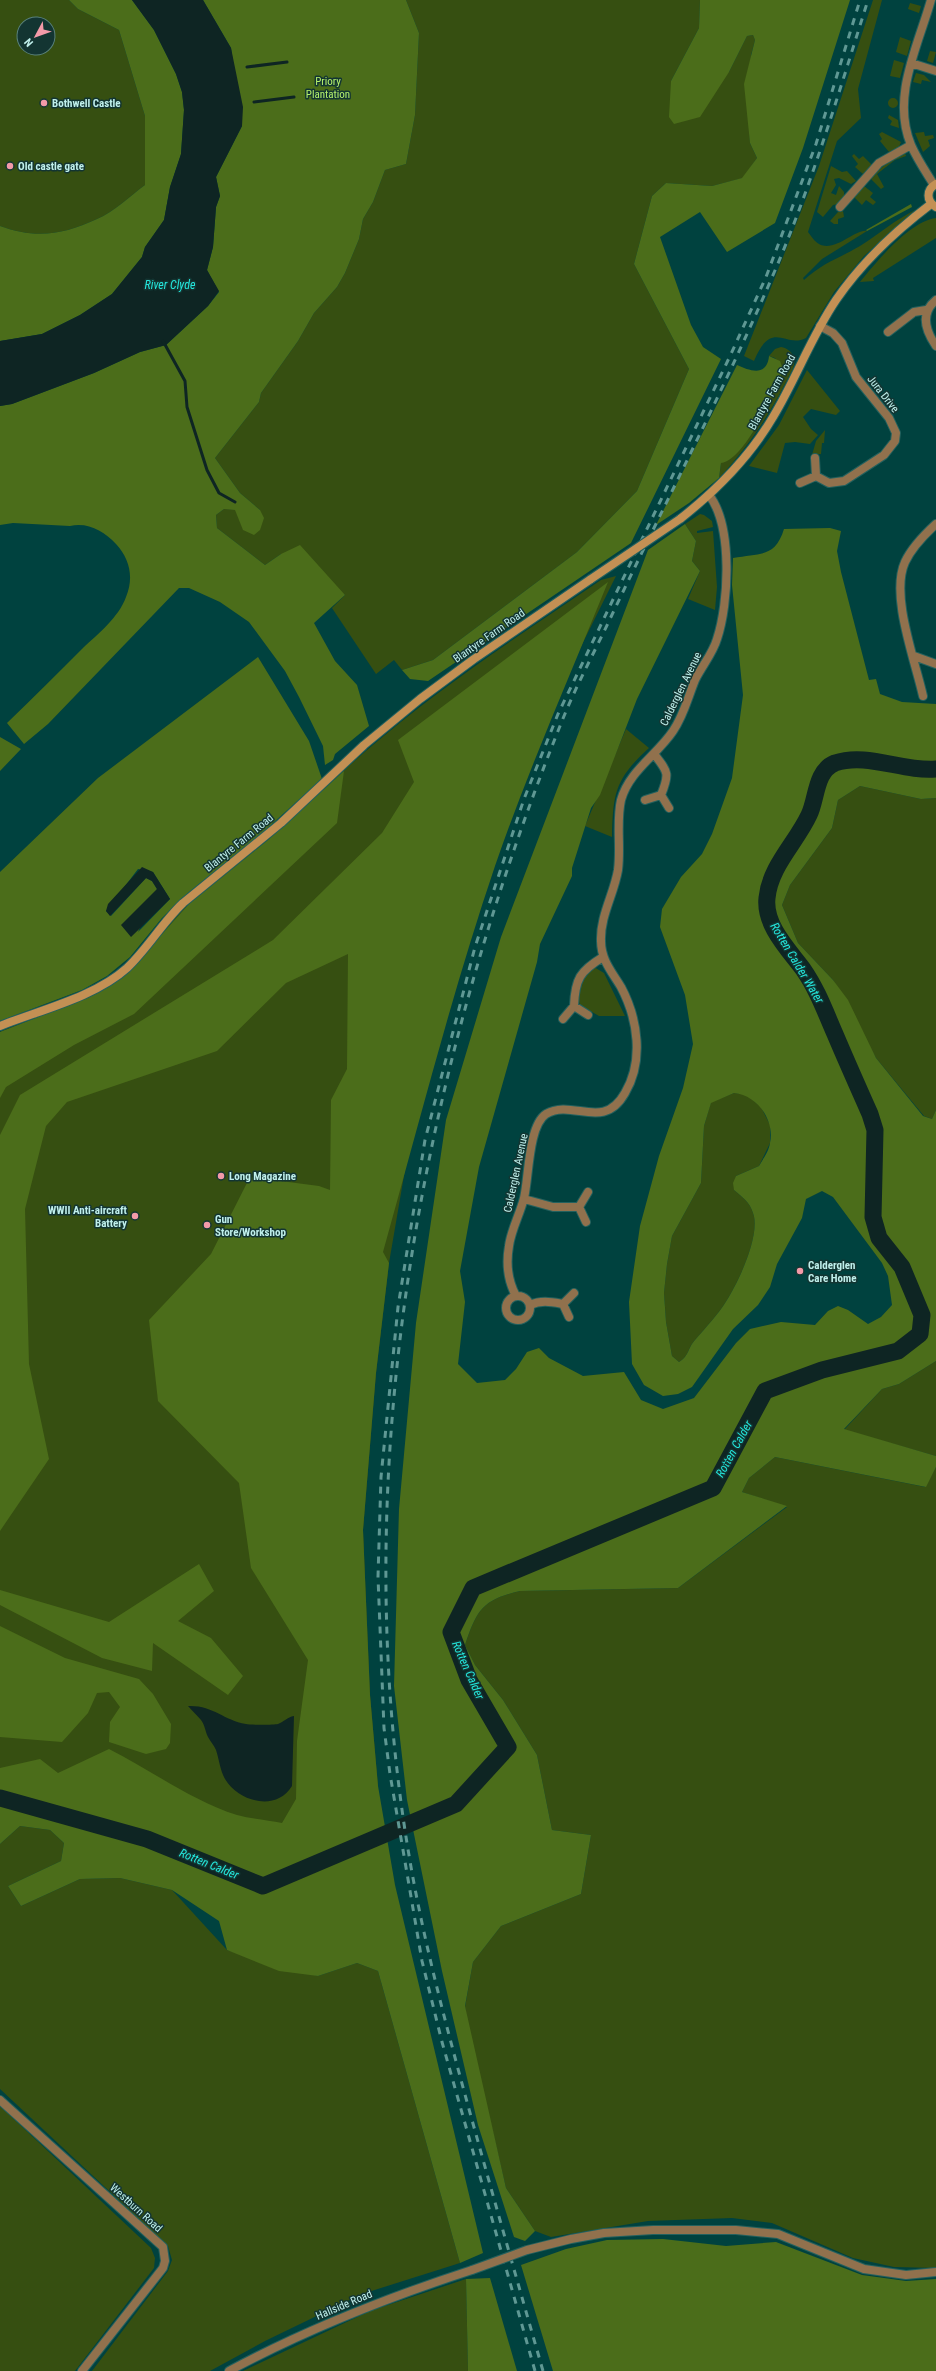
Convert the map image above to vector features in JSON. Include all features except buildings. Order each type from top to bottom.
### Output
[{"type":"main road","points":[[934,206],[928,196],[935,185]]},
{"type":"main road","name":"Blantyre Farm Road","points":[[0,1026],[88,992],[119,974],[131,963],[168,917],[183,903],[286,818],[396,718],[463,666],[680,519],[709,495],[737,467],[764,431],[820,326],[842,292],[869,258],[894,234],[934,206]]},
{"type":"street","points":[[931,0],[905,89],[904,108],[912,145],[935,185]]},
{"type":"street","points":[[912,63],[936,71]]},
{"type":"street","points":[[840,207],[879,163],[912,145]]},
{"type":"street","points":[[888,332],[914,312],[926,310],[936,300]]},
{"type":"street","points":[[926,310],[925,322],[936,346]]},
{"type":"street","name":"Jura Drive","points":[[816,476],[829,483],[844,481],[884,455],[895,441],[896,433],[889,418],[856,377],[842,343],[833,333],[820,326]]},
{"type":"street","points":[[800,483],[816,476],[815,458]]},
{"type":"street","name":"Calderglen Avenue","points":[[516,1296],[510,1280],[509,1245],[524,1199],[532,1147],[538,1125],[545,1115],[556,1111],[605,1112],[617,1106],[631,1080],[636,1047],[635,1024],[629,1003],[603,957],[601,926],[617,873],[620,848],[621,802],[625,788],[635,773],[654,754],[675,728],[695,680],[717,641],[724,609],[726,587],[724,543],[719,514],[709,495]]},
{"type":"street","points":[[923,696],[899,595],[901,573],[911,551],[936,524]]},
{"type":"street","points":[[914,656],[936,664]]},
{"type":"street","points":[[654,754],[666,769],[668,777],[661,795]]},
{"type":"street","points":[[645,800],[661,795]]},
{"type":"street","points":[[661,795],[669,808]]},
{"type":"street","points":[[563,1019],[574,1006],[578,977],[587,966],[603,957]]},
{"type":"street","points":[[574,1006],[588,1015]]},
{"type":"street","points":[[578,1207],[588,1192]]},
{"type":"street","points":[[524,1199],[553,1207],[578,1207]]},
{"type":"street","points":[[578,1207],[586,1222]]},
{"type":"street","points":[[563,1304],[574,1293]]},
{"type":"street","points":[[516,1296],[524,1297],[530,1305],[530,1310],[526,1317],[519,1320],[511,1317],[507,1307],[510,1300],[516,1296]]},
{"type":"street","points":[[530,1305],[538,1302],[563,1304]]},
{"type":"street","points":[[563,1304],[570,1317]]},
{"type":"street","name":"Westburn Road","points":[[0,2100],[163,2247],[165,2261],[163,2268],[82,2371]]},
{"type":"street","name":"Hallside Road","points":[[229,2371],[294,2338],[396,2295],[527,2250],[604,2233],[652,2230],[736,2230],[778,2234],[864,2269],[906,2275],[936,2272]]},
{"type":"green space","points":[[0,0],[69,0],[78,9],[119,30],[145,116],[145,185],[110,212],[72,229],[61,232],[37,234],[0,226]]},
{"type":"green space","points":[[69,0],[132,0],[154,30],[176,74],[182,92],[184,110],[181,154],[170,187],[164,220],[145,247],[142,257],[112,294],[80,315],[42,334],[0,341],[0,226],[25,233],[37,234],[61,232],[72,229],[110,212],[145,185],[145,116],[119,30],[78,9]]},
{"type":"green space","name":"Priory Plantation","points":[[203,0],[406,0],[419,33],[415,115],[406,164],[385,170],[373,202],[363,219],[359,239],[345,273],[337,287],[314,313],[298,341],[261,393],[259,402],[215,458],[240,493],[260,510],[264,518],[260,530],[254,535],[243,530],[235,510],[224,509],[216,515],[217,528],[265,565],[281,554],[300,545],[345,595],[314,623],[335,661],[357,685],[369,726],[335,754],[333,760],[325,765],[323,746],[299,697],[285,671],[249,622],[220,602],[189,588],[179,588],[48,724],[24,744],[7,723],[113,618],[126,597],[130,583],[130,576],[125,556],[121,550],[106,535],[95,529],[83,525],[70,526],[13,523],[0,525],[0,406],[12,404],[94,373],[140,352],[166,345],[208,306],[219,292],[207,270],[213,247],[216,207],[220,196],[216,177],[242,126],[231,48]]},
{"type":"green space","points":[[406,0],[700,0],[699,28],[671,81],[729,72],[747,36],[753,35],[755,40],[751,55],[749,117],[750,143],[757,158],[743,178],[712,186],[666,183],[652,196],[634,264],[689,369],[637,491],[577,552],[433,660],[402,670],[394,660],[376,674],[332,608],[345,595],[281,554],[265,565],[217,528],[216,515],[224,509],[260,510],[240,493],[215,458],[259,402],[261,393],[298,341],[314,313],[337,287],[345,273],[359,239],[363,219],[373,202],[385,170],[406,164],[415,115],[419,33]]},
{"type":"green space","points":[[700,0],[850,0],[803,148],[775,223],[727,252],[700,212],[660,237],[691,325],[703,347],[721,359],[631,543],[428,681],[410,679],[402,670],[433,660],[577,552],[637,491],[689,369],[634,264],[652,196],[666,183],[712,186],[742,178],[757,158],[750,143],[744,84],[755,40],[753,35],[747,36],[729,72],[700,117],[674,124],[669,117],[671,81],[699,28]]},
{"type":"green space","points":[[873,0],[882,0],[858,89],[861,118],[837,141],[808,232],[819,244],[825,246],[838,243],[862,231],[867,231],[822,259],[803,278],[804,280],[818,269],[860,246],[915,210],[864,256],[834,292],[806,338],[792,340],[773,338],[767,341],[761,348],[754,361],[744,356],[819,166]]},
{"type":"green space","points":[[910,3],[921,6],[919,13],[908,9]]},
{"type":"green space","points":[[900,37],[911,41],[907,56],[896,52]]},
{"type":"green space","points":[[930,51],[936,52],[933,63],[927,61]]},
{"type":"green space","points":[[894,60],[904,63],[900,78],[890,76]]},
{"type":"green space","points":[[916,73],[924,75],[931,82],[922,80],[921,84],[913,82]]},
{"type":"green space","points":[[891,98],[895,98],[897,99],[897,107],[891,108],[888,105],[888,101]]},
{"type":"green space","points":[[889,115],[898,120],[899,128],[890,125],[892,121],[888,118]]},
{"type":"green space","points":[[882,132],[901,142],[899,147],[889,152],[880,141],[882,139],[879,134]]},
{"type":"green space","points":[[924,132],[925,136],[933,135],[934,138],[928,140],[930,146],[923,152],[915,133]]},
{"type":"green space","points":[[905,153],[906,156],[895,160],[877,174],[884,187],[881,189],[870,178],[890,160]]},
{"type":"green space","points":[[854,154],[859,159],[863,156],[872,165],[863,174],[855,167],[858,164],[852,156]]},
{"type":"green space","points":[[831,166],[842,172],[847,171],[856,181],[851,184],[839,178],[834,179],[836,185],[831,193],[836,195],[839,186],[844,192],[844,197],[838,204],[833,205],[823,217],[817,212]]},
{"type":"green space","points":[[864,186],[873,193],[870,197],[876,202],[873,205],[866,200],[862,205],[854,197]]},
{"type":"green space","points":[[911,204],[912,207],[867,231],[866,230]]},
{"type":"green space","points":[[843,211],[844,217],[838,219],[838,224],[834,224],[830,221],[838,212]]},
{"type":"green space","points":[[936,218],[936,238],[873,278],[874,281],[860,282],[884,254],[905,234],[915,226]]},
{"type":"green space","points":[[781,347],[785,348],[792,354],[794,365],[791,372],[771,409],[755,433],[719,478],[721,463],[751,435],[780,378],[783,370],[775,358],[769,356],[775,349]]},
{"type":"green space","points":[[769,356],[780,361],[783,370],[774,393],[749,438],[739,451],[730,459],[721,463],[719,478],[689,503],[656,525],[737,365],[747,369],[757,371],[761,370],[768,363]]},
{"type":"green space","points":[[807,370],[840,411],[836,415],[811,409],[803,417],[811,429],[818,435],[810,444],[795,442],[785,443],[777,473],[749,466],[779,425]]},
{"type":"green space","points":[[825,430],[821,454],[812,455],[816,441]]},
{"type":"green space","points":[[700,514],[712,521],[713,527],[697,531],[697,533],[713,531],[717,587],[715,610],[688,599],[700,571],[692,561],[696,541],[685,524]]},
{"type":"green space","points":[[685,524],[696,541],[692,561],[700,571],[637,699],[600,795],[591,808],[572,868],[572,876],[540,944],[537,962],[479,1167],[460,1271],[465,1302],[458,1364],[477,1383],[505,1380],[516,1369],[527,1352],[539,1348],[549,1358],[583,1376],[624,1372],[641,1400],[663,1409],[694,1398],[736,1343],[750,1329],[781,1322],[815,1325],[828,1311],[838,1306],[848,1310],[868,1324],[881,1317],[892,1305],[888,1276],[882,1263],[833,1197],[822,1191],[806,1199],[802,1218],[777,1264],[770,1287],[758,1305],[733,1329],[692,1387],[678,1394],[663,1396],[644,1385],[632,1364],[629,1302],[640,1226],[659,1156],[683,1088],[693,1044],[685,995],[660,927],[662,909],[681,877],[702,854],[712,834],[732,778],[743,695],[732,585],[733,558],[759,554],[771,550],[776,545],[784,529],[830,528],[841,531],[837,551],[869,680],[876,679],[880,694],[902,702],[936,704],[936,798],[921,799],[860,786],[838,800],[832,828],[790,885],[782,905],[798,943],[833,980],[848,1000],[876,1058],[923,1116],[932,1119],[936,1110],[936,1361],[899,1384],[882,1389],[844,1429],[936,1456],[936,1467],[926,1487],[775,1457],[749,1478],[742,1492],[787,1506],[678,1588],[520,1591],[507,1594],[489,1603],[483,1608],[473,1623],[465,1645],[475,1665],[503,1700],[537,1755],[552,1830],[591,1835],[581,1894],[501,1926],[473,1962],[465,2006],[506,2188],[535,2231],[525,2241],[514,2237],[478,2125],[442,1971],[407,1800],[394,1686],[399,1509],[416,1323],[446,1120],[501,937],[648,550]],"holes":[[[734,1093],[750,1098],[762,1110],[767,1118],[771,1134],[766,1155],[759,1166],[736,1176],[733,1183],[734,1190],[743,1197],[752,1209],[755,1222],[754,1233],[743,1270],[727,1300],[716,1316],[692,1343],[685,1357],[679,1362],[672,1356],[666,1322],[664,1293],[672,1236],[701,1183],[704,1126],[711,1103]]]},
{"type":"green space","points":[[616,576],[538,733],[459,961],[412,1129],[389,1263],[376,1373],[363,1530],[370,1695],[378,1786],[279,1845],[0,1782],[0,1032],[78,1002],[102,990],[115,981],[138,961],[177,916],[198,896],[268,840],[354,761],[423,704],[541,620],[601,580]]},
{"type":"green space","points":[[608,582],[535,759],[495,866],[450,1010],[383,1252],[389,1263],[376,1373],[363,1530],[370,1695],[378,1786],[395,1885],[483,2253],[460,2263],[378,1971],[357,1963],[318,1976],[279,1971],[227,1950],[219,1921],[172,1890],[120,1878],[80,1879],[21,1906],[8,1886],[61,1861],[64,1843],[50,1830],[20,1826],[0,1844],[0,1768],[40,1759],[58,1773],[109,1749],[188,1794],[220,1809],[237,1815],[282,1823],[296,1799],[297,1741],[308,1660],[251,1568],[239,1483],[158,1401],[149,1320],[211,1254],[250,1177],[319,1186],[330,1190],[331,1100],[347,1069],[348,954],[286,983],[217,1051],[67,1102],[46,1126],[25,1209],[29,1364],[49,1459],[0,1531],[0,1135],[20,1095],[273,940],[382,833],[414,782],[398,740]]},
{"type":"green space","points":[[258,657],[309,741],[322,779],[264,831],[188,893],[162,918],[130,957],[107,976],[82,990],[0,1021],[0,872],[98,778]],"holes":[[[138,869],[153,872],[170,899],[138,932],[157,889],[152,881],[146,878],[111,916],[106,911]]]},
{"type":"green space","points":[[626,729],[649,748],[629,769],[618,788],[613,809],[612,837],[585,826]]},
{"type":"green space","points":[[0,737],[21,749],[0,771]]},
{"type":"green space","points":[[344,771],[337,823],[134,1014],[74,1045],[6,1087],[0,1098],[0,1032],[89,997],[129,971],[189,904],[268,840]]},
{"type":"green space","points":[[860,786],[921,799],[936,798],[936,1110],[932,1119],[924,1116],[876,1058],[833,980],[798,943],[782,905],[790,885],[832,828],[838,800]]},
{"type":"green space","points":[[594,967],[604,973],[625,1016],[599,1016],[580,1005],[578,994],[579,989],[583,979]]},
{"type":"green space","points":[[734,1093],[746,1094],[761,1107],[770,1125],[770,1143],[759,1166],[736,1176],[734,1190],[752,1209],[755,1222],[754,1233],[748,1257],[732,1292],[720,1311],[692,1343],[685,1357],[679,1362],[672,1356],[666,1322],[664,1293],[672,1236],[701,1183],[704,1126],[711,1102]]},
{"type":"green space","points":[[936,1361],[936,1456],[844,1430],[882,1389],[899,1384]]},
{"type":"green space","points":[[775,1457],[925,1487],[936,1467],[936,2268],[894,2267],[853,2258],[772,2223],[732,2218],[648,2221],[551,2237],[535,2231],[506,2188],[468,2026],[465,2007],[473,1962],[501,1926],[581,1894],[591,1835],[552,1830],[537,1755],[503,1700],[475,1665],[465,1645],[473,1623],[483,1608],[489,1603],[507,1594],[520,1591],[678,1588],[787,1507],[742,1492],[749,1478]]},
{"type":"green space","points":[[199,1564],[214,1591],[178,1621],[211,1638],[243,1676],[228,1695],[153,1643],[152,1671],[102,1658],[0,1605],[0,1590],[109,1622]]},
{"type":"green space","points":[[0,1626],[65,1658],[139,1679],[153,1694],[171,1724],[170,1743],[166,1749],[146,1754],[109,1742],[110,1722],[120,1707],[109,1692],[97,1693],[88,1713],[62,1742],[0,1737]]},
{"type":"green space","points":[[20,1826],[50,1830],[64,1843],[61,1861],[8,1886],[21,1906],[80,1879],[120,1878],[172,1890],[227,1950],[318,1976],[357,1963],[378,1971],[460,2263],[362,2294],[265,2341],[210,2371],[92,2371],[168,2271],[172,2260],[168,2246],[0,2089],[0,1844]]},
{"type":"green space","points":[[0,2106],[151,2248],[155,2258],[154,2268],[75,2371],[0,2371]]},
{"type":"green space","points":[[663,2239],[726,2246],[776,2242],[862,2275],[906,2281],[936,2279],[936,2371],[553,2371],[521,2265],[566,2249],[607,2240]]},
{"type":"green space","points":[[490,2278],[517,2371],[468,2371],[466,2279]]},
{"type":"green space","points":[[466,2279],[468,2371],[243,2371],[370,2311]]},
{"type":"water","name":"River Clyde","points":[[132,0],[203,0],[231,48],[243,107],[242,126],[216,177],[220,196],[216,207],[213,247],[207,270],[219,291],[208,306],[166,345],[140,352],[94,373],[12,404],[0,406],[0,341],[42,334],[80,315],[112,294],[142,257],[145,247],[164,220],[170,187],[181,154],[184,110],[182,92],[176,74],[154,30]]},
{"type":"water","points":[[142,867],[153,872],[170,899],[131,937],[121,925],[157,889],[152,881],[146,878],[110,916],[106,911],[108,904]]},
{"type":"water","points":[[188,1706],[197,1706],[211,1710],[238,1722],[248,1724],[278,1724],[289,1717],[294,1716],[292,1786],[285,1794],[277,1799],[267,1801],[258,1801],[248,1798],[231,1787],[223,1776],[216,1750],[208,1737],[203,1724]]},
{"type":"waterway","points":[[247,67],[287,62]]},
{"type":"waterway","points":[[254,102],[294,97]]},
{"type":"waterway","points":[[163,341],[185,381],[187,407],[207,470],[219,493],[235,502]]},
{"type":"waterway","name":"Rotten Calder","points":[[0,1798],[147,1839],[263,1886],[456,1804],[508,1747],[469,1680],[451,1632],[473,1588],[713,1488],[765,1391],[822,1370],[898,1351],[920,1334],[922,1315],[902,1267],[879,1238],[873,1217],[875,1130],[870,1114],[817,992],[803,969],[784,945],[773,927],[769,918],[767,898],[773,875],[804,825],[812,808],[820,779],[828,767],[835,763],[847,760],[860,760],[911,768],[936,769]]},
{"type":"railway","points":[[535,2371],[442,2042],[422,1961],[390,1774],[384,1728],[378,1577],[381,1477],[398,1307],[425,1140],[475,947],[524,799],[558,714],[731,354],[766,277],[816,144],[860,0]]},
{"type":"railway","points":[[543,2371],[472,2120],[432,1969],[413,1878],[393,1732],[386,1585],[391,1437],[406,1290],[432,1144],[468,1000],[511,858],[573,695],[692,451],[770,282],[811,178],[868,0]]},
{"type":"place","name":"Bothwell Castle","points":[[44,103]]},
{"type":"place","name":"Old castle gate","points":[[10,166]]},
{"type":"place","name":"Long Magazine","points":[[221,1176]]},
{"type":"place","name":"WWII Anti-aircraft Battery","points":[[135,1216]]},
{"type":"place","name":"Gun Store/Workshop","points":[[207,1225]]},
{"type":"place","name":"Calderglen Care Home","points":[[800,1271]]},
{"type":"water label","name":"Rotten Calder Water","points":[[797,963]]}]
